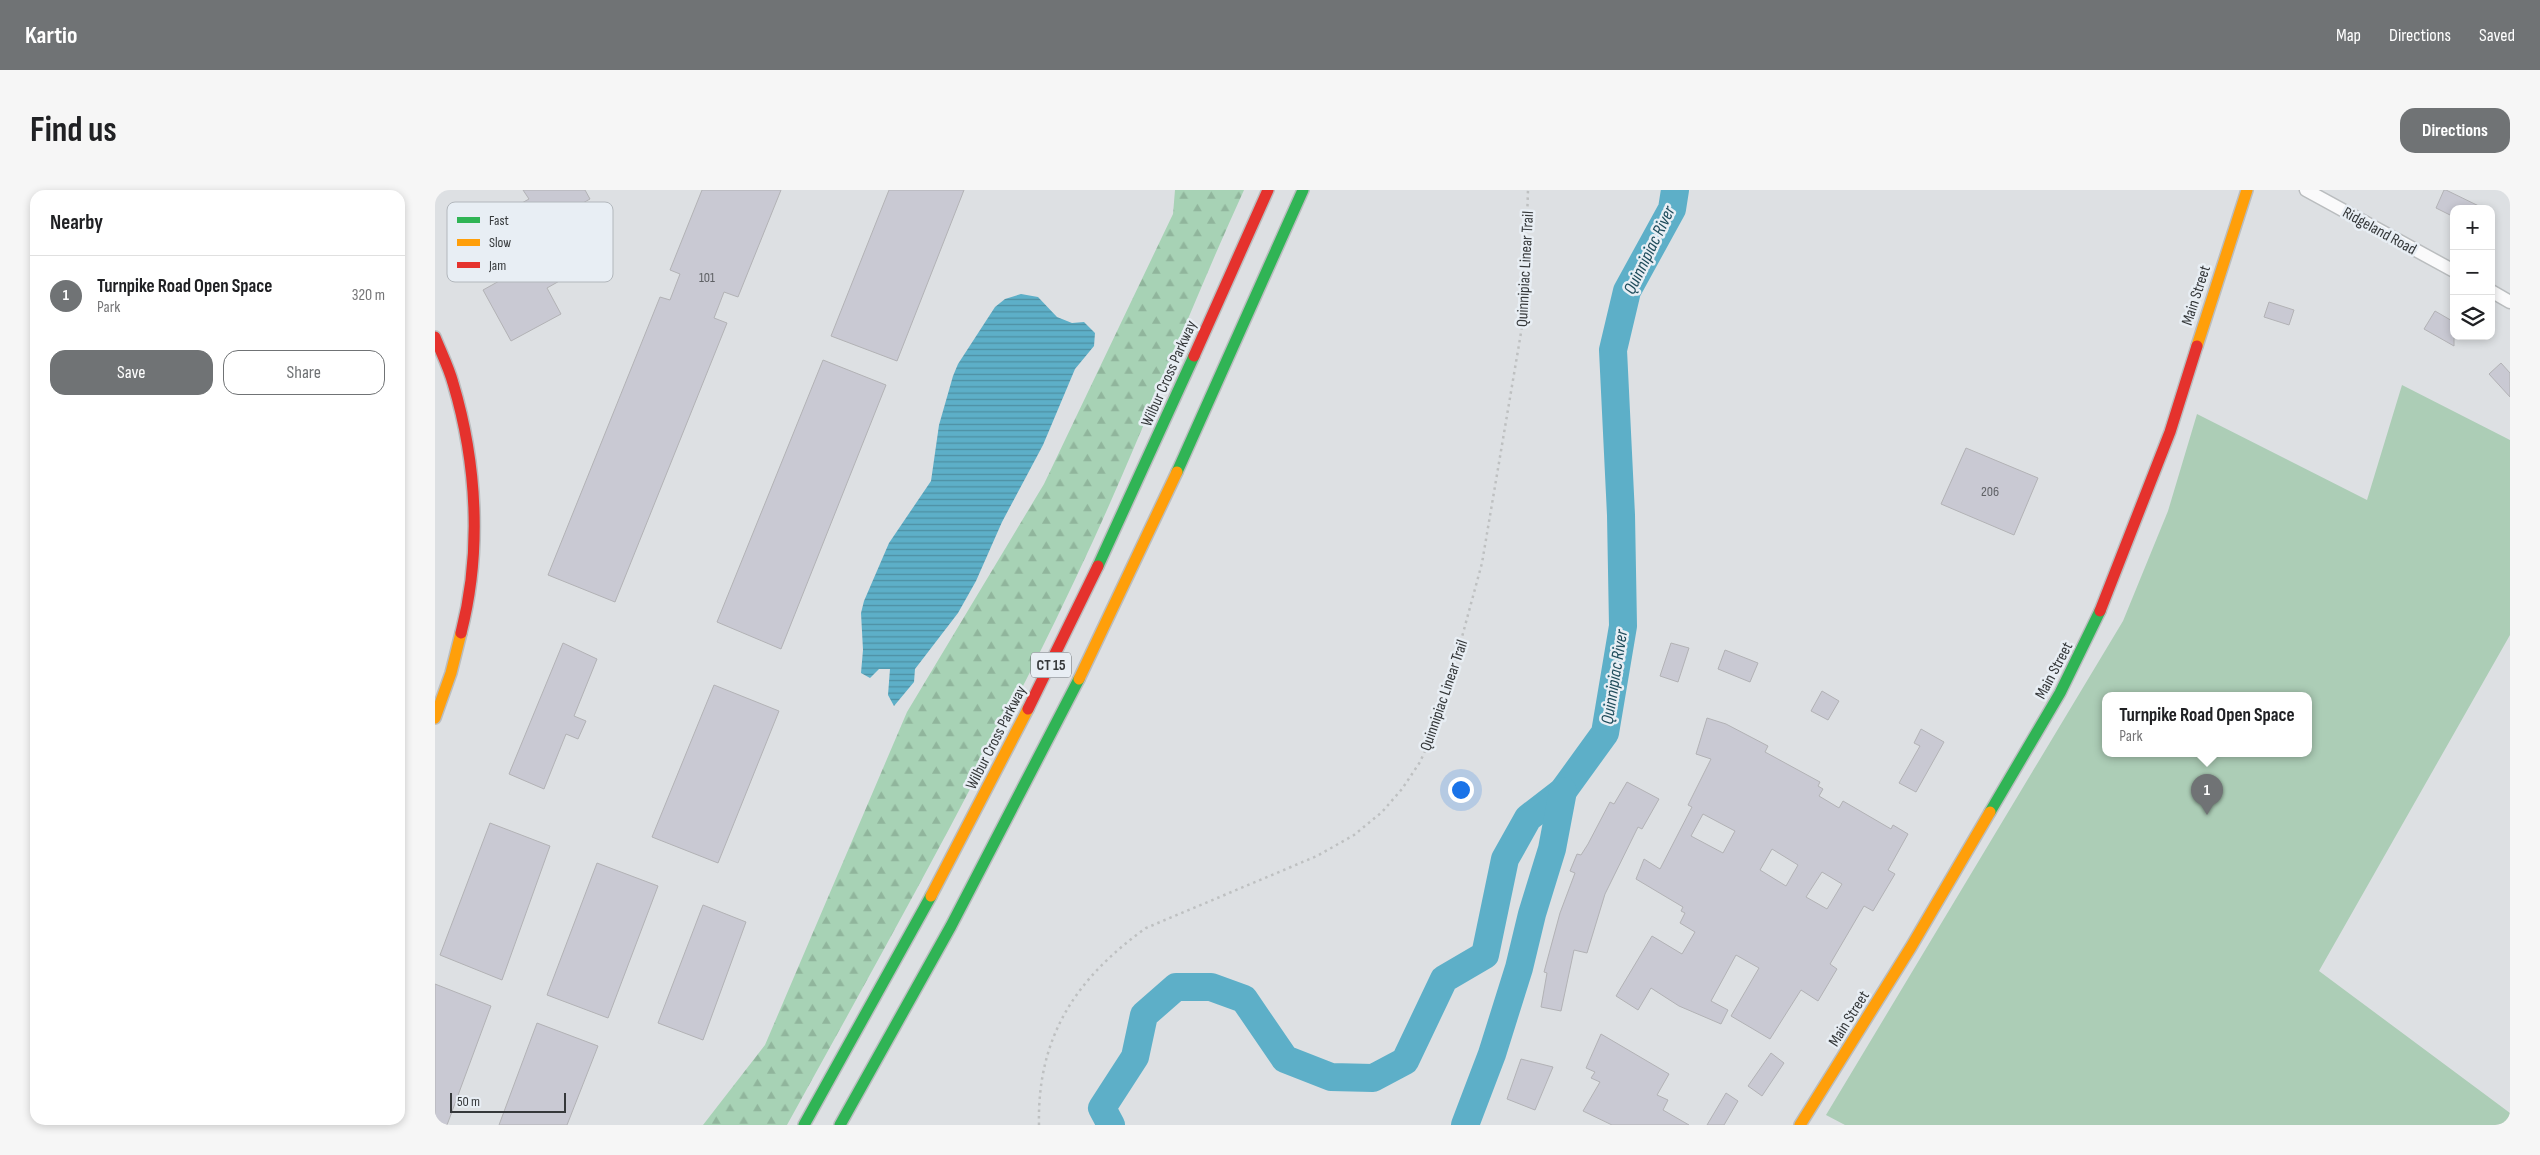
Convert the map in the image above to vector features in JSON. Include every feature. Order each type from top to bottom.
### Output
[{"type":"main road","name":"Wilbur Cross Parkway","points":[[803,1125],[906,942],[1051,665],[1141,473],[1268,190]]},
{"type":"main road","name":"CT 15","points":[[840,1125],[918,988],[1079,679],[1132,568],[1303,190]]},
{"type":"main road","name":"Main Street","points":[[1800,1125],[1921,931],[2060,692],[2092,631],[2135,525],[2169,432],[2247,190]]},
{"type":"main road","points":[[435,337],[445,358],[464,422],[471,477],[473,533],[470,588],[461,638],[435,718]]},
{"type":"street","name":"Ridgeland Road","points":[[2306,190],[2450,269]]},
{"type":"street","points":[[2495,294],[2510,302]]},
{"type":"path","name":"Quinnipiac Linear Trail","points":[[1039,1125],[1038,1102],[1043,1066],[1052,1037],[1068,1004],[1098,968],[1122,945],[1146,928],[1317,856],[1354,835],[1382,812],[1402,789],[1420,762],[1435,730],[1444,703],[1482,563],[1524,315],[1528,190]]},
{"type":"green space","points":[[1175,190],[1244,190],[1205,277],[1113,497],[1058,616],[1021,690],[867,981],[787,1125],[703,1125],[765,1045],[907,712],[1044,484],[1173,214]]},
{"type":"green space","points":[[2402,385],[2510,440],[2510,635],[2319,971],[2510,1113],[2510,1125],[1845,1125],[1826,1115],[2123,621],[2168,511],[2197,414],[2367,500]]},
{"type":"water","points":[[1021,294],[1038,297],[1057,317],[1072,323],[1084,322],[1095,333],[1094,346],[1075,369],[1043,445],[1002,522],[976,581],[958,613],[915,669],[914,682],[894,706],[888,695],[890,669],[879,669],[870,678],[861,673],[863,650],[861,613],[864,601],[889,543],[931,481],[939,425],[958,364],[995,307],[1005,299]]},
{"type":"building","points":[[523,190],[585,190],[590,199],[585,202],[524,202],[529,199]]},
{"type":"building","points":[[702,190],[781,190],[738,297],[724,292],[714,318],[727,323],[615,602],[548,575],[660,297],[670,300],[680,274],[670,270]]},
{"type":"building","points":[[889,190],[964,190],[897,361],[831,336]]},
{"type":"building","points":[[2444,190],[2477,205],[2450,205],[2450,215],[2436,208]]},
{"type":"building","points":[[497,282],[558,282],[547,288],[561,314],[511,341],[483,290]]},
{"type":"building","points":[[2269,302],[2294,310],[2289,325],[2264,317]]},
{"type":"building","points":[[2435,311],[2450,320],[2450,340],[2454,340],[2454,346],[2424,329]]},
{"type":"building","points":[[823,360],[886,385],[781,649],[717,622]]},
{"type":"building","points":[[2501,363],[2510,373],[2510,397],[2489,374]]},
{"type":"building","points":[[1966,448],[2038,478],[2014,535],[1941,504]]},
{"type":"building","points":[[563,643],[597,659],[574,716],[586,721],[578,739],[566,734],[544,789],[509,774]]},
{"type":"building","points":[[1671,643],[1689,648],[1678,682],[1660,676]]},
{"type":"building","points":[[1725,650],[1758,663],[1750,682],[1718,669]]},
{"type":"building","points":[[714,685],[779,711],[718,863],[652,837]]},
{"type":"building","points":[[1822,691],[1839,701],[1828,720],[1811,711]]},
{"type":"building","points":[[1707,718],[1726,724],[1768,746],[1765,752],[1820,782],[1818,786],[1823,789],[1819,796],[1839,808],[1843,801],[1891,829],[1893,825],[1908,834],[1888,870],[1895,874],[1873,911],[1864,906],[1830,964],[1837,969],[1818,1001],[1801,990],[1770,1039],[1731,1016],[1759,968],[1736,955],[1711,1001],[1728,1010],[1721,1024],[1679,1006],[1651,988],[1638,1010],[1616,996],[1652,936],[1682,954],[1695,932],[1680,923],[1685,913],[1681,911],[1683,907],[1636,879],[1644,859],[1660,869],[1692,807],[1688,805],[1711,759],[1696,754]],"holes":[[[1703,814],[1735,831],[1723,853],[1691,836]],[[1772,849],[1798,865],[1786,886],[1760,870]],[[1822,872],[1842,884],[1827,909],[1806,897]]]},
{"type":"building","points":[[1921,729],[1944,742],[1916,792],[1899,783],[1920,746],[1914,743]]},
{"type":"building","points":[[1627,782],[1659,799],[1642,829],[1638,827],[1605,894],[1587,953],[1574,950],[1561,1011],[1541,1007],[1547,973],[1544,972],[1560,913],[1575,873],[1570,871],[1577,854],[1581,855],[1588,844],[1610,802],[1614,804]]},
{"type":"building","points":[[490,823],[550,846],[502,980],[440,955]]},
{"type":"building","points":[[597,863],[658,886],[608,1018],[547,995]]},
{"type":"building","points":[[703,905],[746,922],[703,1040],[658,1023]]},
{"type":"building","points":[[435,984],[491,1006],[447,1125],[435,1125]]},
{"type":"building","points":[[537,1023],[598,1046],[567,1125],[499,1125]]},
{"type":"building","points":[[1601,1034],[1669,1074],[1657,1095],[1668,1100],[1663,1110],[1689,1125],[1612,1125],[1583,1111],[1600,1082],[1591,1078],[1595,1072],[1586,1068]]},
{"type":"building","points":[[1771,1053],[1784,1063],[1762,1096],[1748,1086]]},
{"type":"building","points":[[1521,1059],[1553,1067],[1535,1110],[1507,1099]]},
{"type":"building","points":[[1726,1093],[1738,1101],[1724,1125],[1707,1125]]},
{"type":"waterway","name":"Quinnipiac River","points":[[1111,1125],[1102,1108],[1135,1057],[1144,1015],[1176,987],[1211,987],[1244,999],[1285,1059],[1331,1077],[1373,1078],[1405,1061],[1444,979],[1485,955],[1505,859],[1528,818],[1563,791],[1605,733],[1623,626],[1621,515],[1613,350],[1627,291],[1672,209],[1675,190]]},
{"type":"waterway","points":[[1465,1125],[1492,1054],[1519,968],[1532,914],[1552,849],[1563,791]]},
{"type":"traffic: fast","points":[[1177,472],[1303,190]]},
{"type":"traffic: fast","points":[[1098,566],[1194,356]]},
{"type":"traffic: fast","points":[[1990,812],[2060,693],[2100,611]]},
{"type":"traffic: fast","points":[[840,1125],[951,926],[1079,679]]},
{"type":"traffic: fast","points":[[804,1125],[931,896]]},
{"type":"traffic: slow","points":[[2197,346],[2247,190]]},
{"type":"traffic: slow","points":[[1079,679],[1177,472]]},
{"type":"traffic: slow","points":[[435,718],[451,673],[461,633]]},
{"type":"traffic: slow","points":[[931,896],[1028,709]]},
{"type":"traffic: slow","points":[[1800,1125],[1911,947],[1990,812]]},
{"type":"traffic: jam","points":[[1194,356],[1268,190]]},
{"type":"traffic: jam","points":[[435,337],[451,377],[461,413],[472,476],[474,508],[472,571],[461,633]]},
{"type":"traffic: jam","points":[[2100,611],[2170,432],[2197,346]]},
{"type":"traffic: jam","points":[[1028,709],[1098,566]]},
{"type":"place","name":"Turnpike Road Open Space","points":[[2207,815]]}]
